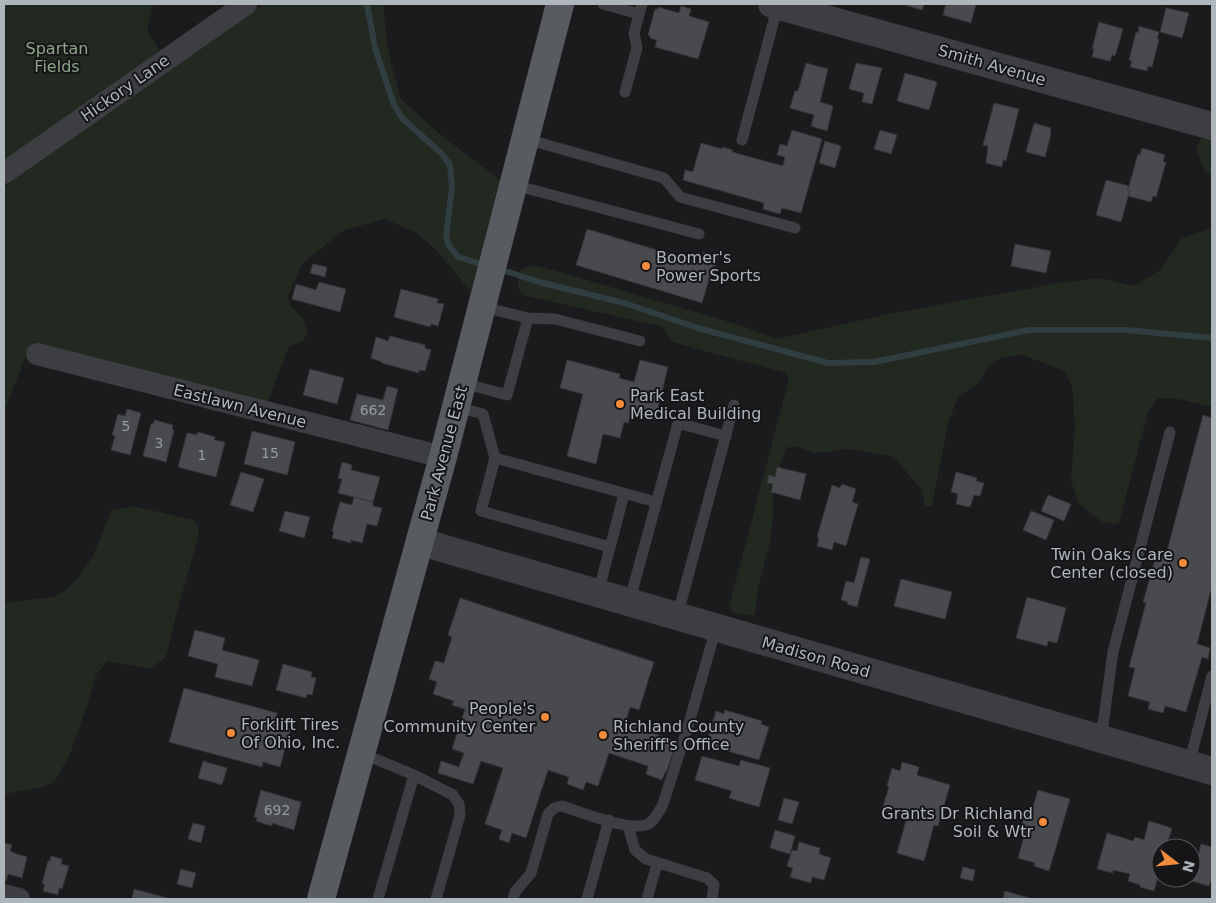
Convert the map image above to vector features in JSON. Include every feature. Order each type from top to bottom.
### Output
[{"type":"main road","name":"Park Avenue East","points":[[321,899],[444,457],[560,4]]},
{"type":"street","name":"Hickory Lane","points":[[4,173],[246,4]]},
{"type":"street","name":"Smith Avenue","points":[[775,5],[1212,126]]},
{"type":"street","name":"Eastlawn Avenue","points":[[37,354],[444,457]]},
{"type":"street","name":"Madison Road","points":[[421,542],[1201,768]]},
{"type":"street","points":[[4,895],[19,899]]},
{"type":"lane","points":[[602,4],[641,9],[634,33],[637,48],[625,92]]},
{"type":"lane","points":[[742,140],[775,5]]},
{"type":"lane","points":[[526,139],[664,178],[680,197],[796,228]]},
{"type":"lane","points":[[514,184],[699,234]]},
{"type":"lane","points":[[484,302],[528,318],[555,319],[640,340]]},
{"type":"lane","points":[[460,395],[508,396],[528,318]]},
{"type":"lane","points":[[460,395],[483,414],[495,458],[481,511],[610,547]]},
{"type":"lane","points":[[677,617],[734,405]]},
{"type":"lane","points":[[629,603],[678,423],[726,436]]},
{"type":"lane","points":[[1101,739],[1113,652],[1170,432]]},
{"type":"lane","points":[[495,458],[656,502]]},
{"type":"lane","points":[[598,593],[624,494]]},
{"type":"lane","points":[[513,899],[515,892],[531,873],[548,814],[554,808],[562,806],[628,826],[641,826],[650,823],[658,815],[689,723],[716,628]]},
{"type":"lane","points":[[1201,768],[1212,676]]},
{"type":"lane","points":[[361,754],[414,775],[454,795],[459,804],[460,815],[436,899]]},
{"type":"lane","points":[[378,899],[414,775]]},
{"type":"lane","points":[[587,899],[609,820]]},
{"type":"lane","points":[[628,826],[635,850],[646,859],[657,864],[707,878],[714,885],[712,899]]},
{"type":"lane","points":[[647,899],[657,864]]},
{"type":"green space","name":"Spartan Fields","points":[[4,4],[153,4],[147,31],[160,51],[4,161]]},
{"type":"green space","points":[[264,4],[383,4],[387,45],[400,98],[442,136],[500,180],[471,292],[438,252],[417,233],[385,219],[344,230],[302,264],[288,296],[290,305],[303,318],[308,334],[302,341],[289,347],[267,403],[31,343],[4,412],[4,187],[169,68]]},
{"type":"green space","points":[[1202,137],[1212,140],[1212,176],[1204,170],[1196,148]]},
{"type":"green space","points":[[1212,228],[1212,407],[1174,398],[1158,398],[1148,412],[1119,523],[1101,521],[1079,504],[1071,481],[1075,427],[1072,386],[1064,371],[1023,355],[1002,357],[989,366],[977,384],[958,397],[949,420],[932,506],[925,505],[921,489],[894,457],[848,449],[816,453],[795,446],[786,448],[773,486],[773,516],[770,542],[758,588],[755,615],[737,613],[729,607],[789,379],[786,373],[672,342],[663,327],[523,295],[518,286],[521,270],[530,266],[539,266],[736,324],[777,339],[894,313],[1060,283],[1099,278],[1134,286],[1160,270],[1182,238]]},
{"type":"green space","points":[[133,506],[193,520],[198,528],[198,538],[166,657],[150,669],[107,661],[96,675],[70,754],[54,782],[39,788],[4,794],[4,603],[54,597],[67,589],[81,574],[93,556],[111,511]]},
{"type":"building","points":[[906,4],[924,4],[922,10]]},
{"type":"building","points":[[946,4],[976,4],[971,23],[943,15]]},
{"type":"building","points":[[681,6],[691,9],[689,16],[709,22],[698,59],[655,47],[657,40],[650,38],[648,35],[655,9],[658,9],[658,7],[679,13]]},
{"type":"building","points":[[1166,8],[1189,13],[1182,38],[1160,32]]},
{"type":"building","points":[[1099,22],[1123,29],[1115,56],[1112,55],[1110,61],[1092,57],[1094,49],[1092,49]]},
{"type":"building","points":[[1139,26],[1159,32],[1152,67],[1148,66],[1147,71],[1130,67],[1132,61],[1129,60]]},
{"type":"building","points":[[806,63],[828,69],[820,102],[833,106],[827,131],[811,126],[814,115],[790,108],[795,91],[798,91]]},
{"type":"building","points":[[856,63],[882,68],[872,104],[862,102],[864,93],[849,89]]},
{"type":"building","points":[[905,73],[937,82],[929,110],[897,101]]},
{"type":"building","points":[[994,103],[1019,109],[1006,161],[1003,160],[1002,167],[986,163],[988,146],[983,145]]},
{"type":"building","points":[[1034,123],[1051,128],[1045,157],[1026,152]]},
{"type":"building","points":[[792,130],[822,139],[801,213],[782,208],[780,214],[763,209],[764,203],[683,180],[685,170],[693,172],[701,143],[733,150],[732,152],[783,166],[785,157],[777,155],[780,144],[787,146]]},
{"type":"building","points":[[880,130],[897,135],[891,154],[874,149]]},
{"type":"building","points":[[825,141],[841,146],[835,168],[819,163]]},
{"type":"building","points":[[1142,148],[1165,155],[1163,162],[1166,162],[1156,197],[1153,196],[1151,202],[1128,196],[1130,190],[1127,190],[1138,154],[1140,155]]},
{"type":"building","points":[[1106,180],[1129,186],[1127,190],[1130,190],[1121,222],[1096,215]]},
{"type":"building","name":"Boomer's Power Sports","points":[[587,229],[700,263],[703,252],[718,256],[715,267],[713,266],[702,303],[576,265]]},
{"type":"building","points":[[1015,244],[1051,251],[1046,273],[1011,266]]},
{"type":"building","points":[[313,264],[327,267],[325,277],[310,273]]},
{"type":"building","points":[[319,282],[346,289],[340,312],[292,299],[296,284],[316,290]]},
{"type":"building","points":[[401,289],[438,299],[437,303],[444,304],[438,326],[431,324],[430,327],[394,317]]},
{"type":"building","points":[[390,336],[425,345],[425,348],[431,350],[425,371],[419,370],[419,373],[371,358],[376,337],[388,341]]},
{"type":"building","name":"Park East Medical Building","points":[[567,360],[620,374],[619,378],[634,382],[640,360],[668,367],[655,420],[631,414],[628,423],[624,422],[620,438],[603,434],[596,464],[567,456],[583,394],[560,388]]},
{"type":"building","points":[[310,369],[344,378],[337,404],[303,395]]},
{"type":"building","points":[[387,386],[398,389],[388,430],[350,420],[357,394],[383,400]]},
{"type":"building","points":[[127,409],[141,413],[130,455],[111,450],[115,436],[112,435],[118,414],[125,416]]},
{"type":"building","name":"Twin Oaks Care Center (closed)","points":[[1203,415],[1212,418],[1212,586],[1197,644],[1210,648],[1208,659],[1202,657],[1186,712],[1165,706],[1163,713],[1148,709],[1150,702],[1128,696],[1135,668],[1129,667],[1146,603],[1143,602],[1158,549],[1167,551]]},
{"type":"building","points":[[155,420],[173,425],[172,429],[174,430],[166,462],[143,456],[151,424]]},
{"type":"building","points":[[252,431],[295,442],[287,475],[244,464]]},
{"type":"building","points":[[198,432],[215,437],[214,440],[225,442],[216,477],[178,467],[187,433],[197,435]]},
{"type":"building","points":[[342,462],[352,465],[351,470],[380,477],[373,502],[338,493],[342,479],[338,478]]},
{"type":"building","points":[[777,467],[806,474],[800,500],[771,492],[773,484],[767,483],[769,475],[775,477]]},
{"type":"building","points":[[241,472],[264,479],[253,512],[230,505]]},
{"type":"building","points":[[956,472],[977,478],[976,481],[984,483],[980,496],[974,495],[970,507],[956,504],[958,494],[951,492]]},
{"type":"building","points":[[842,484],[856,489],[852,502],[858,504],[846,546],[834,542],[832,550],[817,546],[819,538],[817,537],[832,485],[840,488]]},
{"type":"building","points":[[1048,495],[1071,504],[1064,521],[1041,511]]},
{"type":"building","points":[[354,497],[373,502],[373,506],[382,508],[377,526],[367,524],[362,543],[351,540],[351,543],[332,538],[334,532],[332,531],[340,502],[352,505]]},
{"type":"building","points":[[285,511],[310,517],[304,538],[279,531]]},
{"type":"building","points":[[1031,511],[1054,520],[1046,540],[1023,530]]},
{"type":"building","points":[[861,557],[870,559],[857,607],[841,600],[846,581],[854,583]]},
{"type":"building","points":[[901,579],[952,592],[945,619],[894,606]]},
{"type":"building","points":[[1027,597],[1066,608],[1057,643],[1048,641],[1047,646],[1016,638]]},
{"type":"building","name":"People's Community Center","points":[[460,598],[654,662],[639,710],[630,707],[625,724],[677,741],[662,780],[646,774],[648,766],[609,753],[598,786],[586,782],[583,790],[567,784],[569,777],[548,770],[526,838],[512,833],[509,843],[499,839],[502,830],[485,824],[503,768],[481,761],[473,784],[438,773],[441,761],[459,767],[464,753],[452,749],[465,709],[452,705],[454,701],[433,694],[437,682],[429,679],[435,661],[444,663],[452,637],[448,635]]},
{"type":"building","points":[[195,630],[225,638],[222,650],[259,660],[252,686],[215,677],[218,664],[188,656]]},
{"type":"building","points":[[283,664],[312,672],[311,677],[316,678],[312,695],[307,694],[306,698],[276,690]]},
{"type":"building","name":"Forklift Tires Of Ohio, Inc.","points":[[184,688],[277,713],[276,719],[292,724],[280,767],[263,762],[262,767],[169,742]]},
{"type":"building","points":[[725,710],[762,721],[761,724],[769,727],[759,760],[706,745],[716,711],[724,714]]},
{"type":"building","points":[[702,756],[739,766],[741,760],[770,768],[759,807],[729,798],[732,791],[695,780]]},
{"type":"building","points":[[203,761],[227,768],[222,785],[198,778]]},
{"type":"building","points":[[902,762],[919,767],[917,775],[950,785],[938,826],[934,825],[924,861],[897,853],[907,817],[882,810],[892,768],[900,771]]},
{"type":"building","points":[[261,790],[301,802],[294,830],[272,823],[272,826],[256,821],[257,818],[254,817]]},
{"type":"building","name":"Grants Dr Richland Soil & Wtr","points":[[1038,790],[1070,799],[1049,871],[1034,866],[1035,863],[1018,858],[1025,833],[1020,832],[1025,811],[1031,813]]},
{"type":"building","points":[[784,798],[799,802],[792,824],[778,820]]},
{"type":"building","points":[[1149,821],[1172,828],[1169,838],[1151,838],[1151,888],[1155,888],[1154,891],[1128,881],[1130,874],[1113,870],[1113,873],[1097,869],[1107,833],[1133,841],[1135,837],[1144,840]]},
{"type":"building","points":[[193,823],[205,826],[201,843],[188,839]]},
{"type":"building","points":[[775,830],[795,836],[790,854],[770,848]]},
{"type":"building","points":[[799,842],[820,848],[819,854],[831,858],[824,880],[812,877],[811,883],[790,877],[793,868],[787,866],[792,850],[797,851]]},
{"type":"building","points":[[4,843],[12,845],[10,851],[27,857],[22,878],[8,874],[6,881],[4,881]]},
{"type":"building","points":[[1201,844],[1212,847],[1212,877],[1209,886],[1201,884]]},
{"type":"building","points":[[51,856],[62,859],[61,864],[69,866],[62,889],[59,888],[58,895],[43,891],[45,884],[42,884]]},
{"type":"building","points":[[963,867],[975,870],[973,881],[960,878]]},
{"type":"building","points":[[181,869],[196,873],[192,888],[177,884]]},
{"type":"building","points":[[134,889],[168,898],[168,899],[132,899]]},
{"type":"building","points":[[1005,891],[1033,899],[1003,899]]},
{"type":"waterway","points":[[367,4],[375,48],[394,105],[403,119],[441,153],[450,165],[452,187],[446,236],[449,246],[458,257],[487,266]]},
{"type":"waterway","points":[[499,269],[539,282],[624,303],[698,328],[828,363],[874,362],[1029,330],[1126,330],[1212,338]]},
{"type":"place","name":"Boomer's Power Sports","points":[[646,266]]},
{"type":"place","name":"Park East Medical Building","points":[[620,404]]},
{"type":"place","name":"Twin Oaks Care Center (closed)","points":[[1183,563]]},
{"type":"place","name":"People's Community Center","points":[[545,717]]},
{"type":"place","name":"Forklift Tires Of Ohio, Inc.","points":[[231,733]]},
{"type":"place","name":"Richland County Sheriff's Office","points":[[603,735]]},
{"type":"place","name":"Grants Dr Richland Soil & Wtr","points":[[1043,822]]}]
